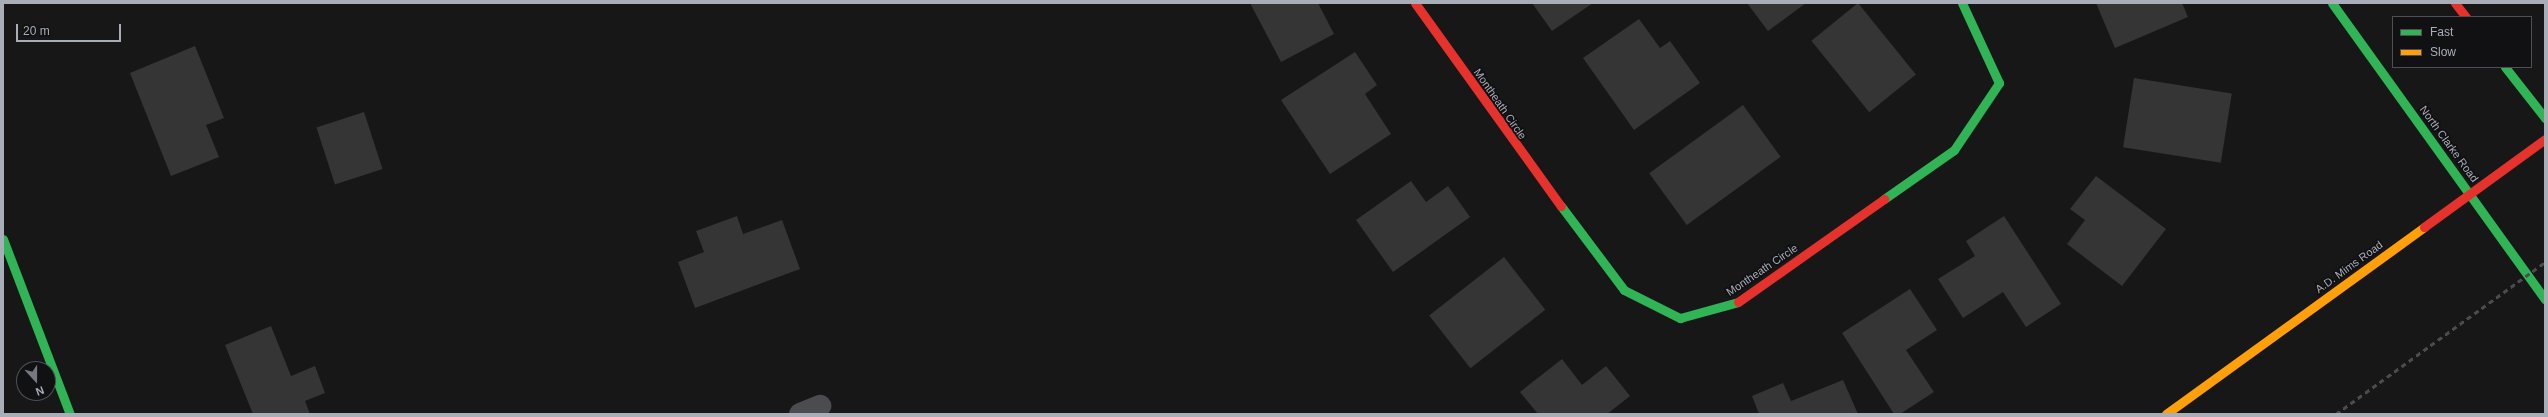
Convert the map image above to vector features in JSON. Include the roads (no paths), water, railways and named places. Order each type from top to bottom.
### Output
[{"type":"street","name":"Montheath Circle","points":[[1415,3],[1519,151],[1624,290],[1680,318],[1732,306],[1954,150],[1999,83],[1962,3]]},
{"type":"street","name":"North Clarke Road","points":[[2332,3],[2545,299]]},
{"type":"street","points":[[2455,3],[2465,16]]},
{"type":"street","points":[[2507,68],[2545,118]]},
{"type":"street","name":"A.D. Mims Road","points":[[2166,414],[2545,139]]},
{"type":"street","points":[[3,239],[70,414]]},
{"type":"railway","points":[[2336,414],[2545,262]]}]
